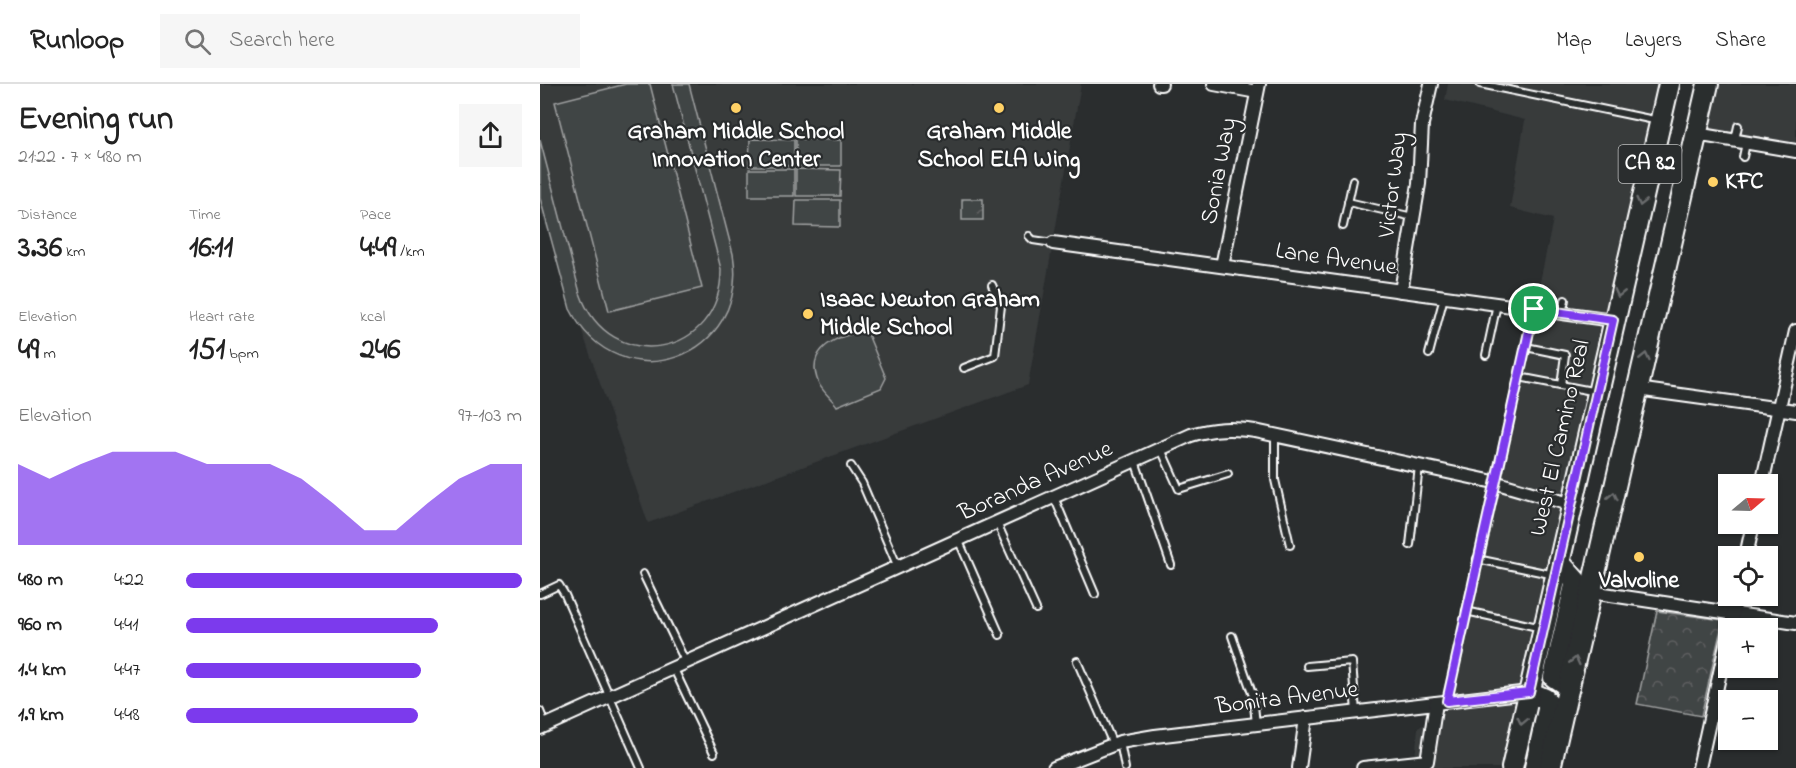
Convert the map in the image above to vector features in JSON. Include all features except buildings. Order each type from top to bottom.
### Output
[{"type":"main road","name":"West El Camino Real","points":[[1512,768],[1613,320],[1625,244],[1669,84]]},
{"type":"main road","name":"CA 82","points":[[1550,768],[1637,389],[1684,201],[1708,84]]},
{"type":"main road","points":[[1557,568],[1576,581],[1554,677],[1569,687]]},
{"type":"main road","points":[[1529,692],[1545,699],[1549,705],[1535,768]]},
{"type":"street","points":[[1214,84],[1258,88]]},
{"type":"street","name":"Victor Way","points":[[1401,291],[1419,183],[1422,124],[1431,84]]},
{"type":"street","name":"Sonia Way","points":[[1222,266],[1258,88]]},
{"type":"street","points":[[1696,134],[1796,151]]},
{"type":"street","name":"Lane Avenue","points":[[1053,243],[1613,320]]},
{"type":"street","points":[[1764,474],[1796,331]]},
{"type":"street","points":[[1637,389],[1796,411]]},
{"type":"street","name":"Boranda Avenue","points":[[543,727],[672,666],[1191,435],[1226,428],[1275,435],[1494,482],[1573,505]]},
{"type":"street","points":[[1591,592],[1796,623]]},
{"type":"street","points":[[1732,618],[1735,606]]},
{"type":"street","points":[[1699,768],[1719,678]]},
{"type":"street","name":"Bonita Avenue","points":[[1054,768],[1117,743],[1529,692]]},
{"type":"street","points":[[1363,768],[1427,761],[1442,702]]},
{"type":"street","points":[[1299,768],[1306,718]]},
{"type":"lane","points":[[1480,84],[1660,121]]},
{"type":"lane","points":[[1738,126],[1743,157]]},
{"type":"lane","points":[[1343,226],[1353,180]]},
{"type":"lane","points":[[1348,202],[1413,218]]},
{"type":"lane","points":[[1029,236],[1033,240],[1053,243]]},
{"type":"lane","points":[[964,368],[995,356],[1000,306],[992,285]]},
{"type":"lane","points":[[1429,354],[1444,296]]},
{"type":"lane","points":[[1562,313],[1565,300]]},
{"type":"lane","points":[[1486,355],[1497,304]]},
{"type":"lane","points":[[1442,702],[1466,611],[1534,309]]},
{"type":"lane","points":[[1526,347],[1565,355],[1561,385]]},
{"type":"lane","points":[[1518,377],[1597,393]]},
{"type":"lane","points":[[1275,435],[1275,480],[1290,545]]},
{"type":"lane","points":[[1161,449],[1179,489],[1228,474]]},
{"type":"lane","points":[[1136,461],[1171,565]]},
{"type":"lane","points":[[851,466],[862,483],[897,565]]},
{"type":"lane","points":[[1410,545],[1419,466]]},
{"type":"lane","points":[[1054,496],[1095,594]]},
{"type":"lane","points":[[997,522],[1036,609]]},
{"type":"lane","points":[[958,539],[999,635]]},
{"type":"lane","points":[[1477,560],[1557,568]]},
{"type":"lane","points":[[643,574],[685,661]]},
{"type":"lane","points":[[540,594],[559,585],[641,768]]},
{"type":"lane","points":[[1466,611],[1543,628]]},
{"type":"lane","points":[[1232,636],[1252,696],[1257,724]]},
{"type":"lane","points":[[1077,662],[1117,743],[1125,768]]},
{"type":"lane","points":[[1307,666],[1352,662],[1356,712]]},
{"type":"lane","points":[[672,666],[714,753]]},
{"type":"lane","points":[[540,711],[543,727]]},
{"type":"shaded area","name":"Isaac Newton Graham Middle School","points":[[540,84],[1081,84],[1028,385],[648,523],[540,209]]},
{"type":"shaded area","points":[[1448,84],[1669,84],[1512,768],[1414,768],[1418,728],[1452,707],[1553,219],[1510,208],[1525,120],[1445,100]]},
{"type":"shaded area","points":[[1718,84],[1796,84],[1796,145],[1707,129]]},
{"type":"green space","points":[[626,84],[650,84],[702,288],[609,311],[555,102]]},
{"type":"green space","points":[[673,84],[689,84],[733,254],[733,290],[722,320],[702,343],[677,357],[648,361],[619,356],[592,339],[570,309],[540,198],[540,140],[580,293],[594,320],[614,337],[638,346],[662,346],[684,338],[703,322],[716,299],[721,269]]},
{"type":"green space","points":[[750,139],[794,140],[794,166],[749,166]]},
{"type":"green space","points":[[796,139],[841,140],[841,166],[796,166]]},
{"type":"green space","points":[[749,169],[794,169],[794,196],[749,196]]},
{"type":"green space","points":[[796,169],[841,170],[840,196],[796,196]]},
{"type":"green space","points":[[962,199],[983,199],[983,220],[962,220]]},
{"type":"green space","points":[[796,200],[840,200],[840,227],[795,226]]},
{"type":"green space","points":[[867,332],[886,378],[881,388],[837,406],[819,384],[815,372],[816,361],[826,345],[845,336]]},
{"type":"green space","points":[[1657,611],[1718,619],[1718,642],[1701,716],[1637,704]]},
{"type":"place","name":"Graham Middle School Innovation Center","points":[[736,108]]},
{"type":"place","name":"Graham Middle School ELA Wing","points":[[999,108]]},
{"type":"place","name":"KFC","points":[[1713,182]]},
{"type":"place","name":"Isaac Newton Graham Middle School","points":[[808,314]]},
{"type":"place","name":"Valvoline","points":[[1639,557]]},
{"type":"route","points":[[1534,309],[1613,320],[1573,505],[1529,692],[1447,701],[1494,482],[1534,309]]}]
